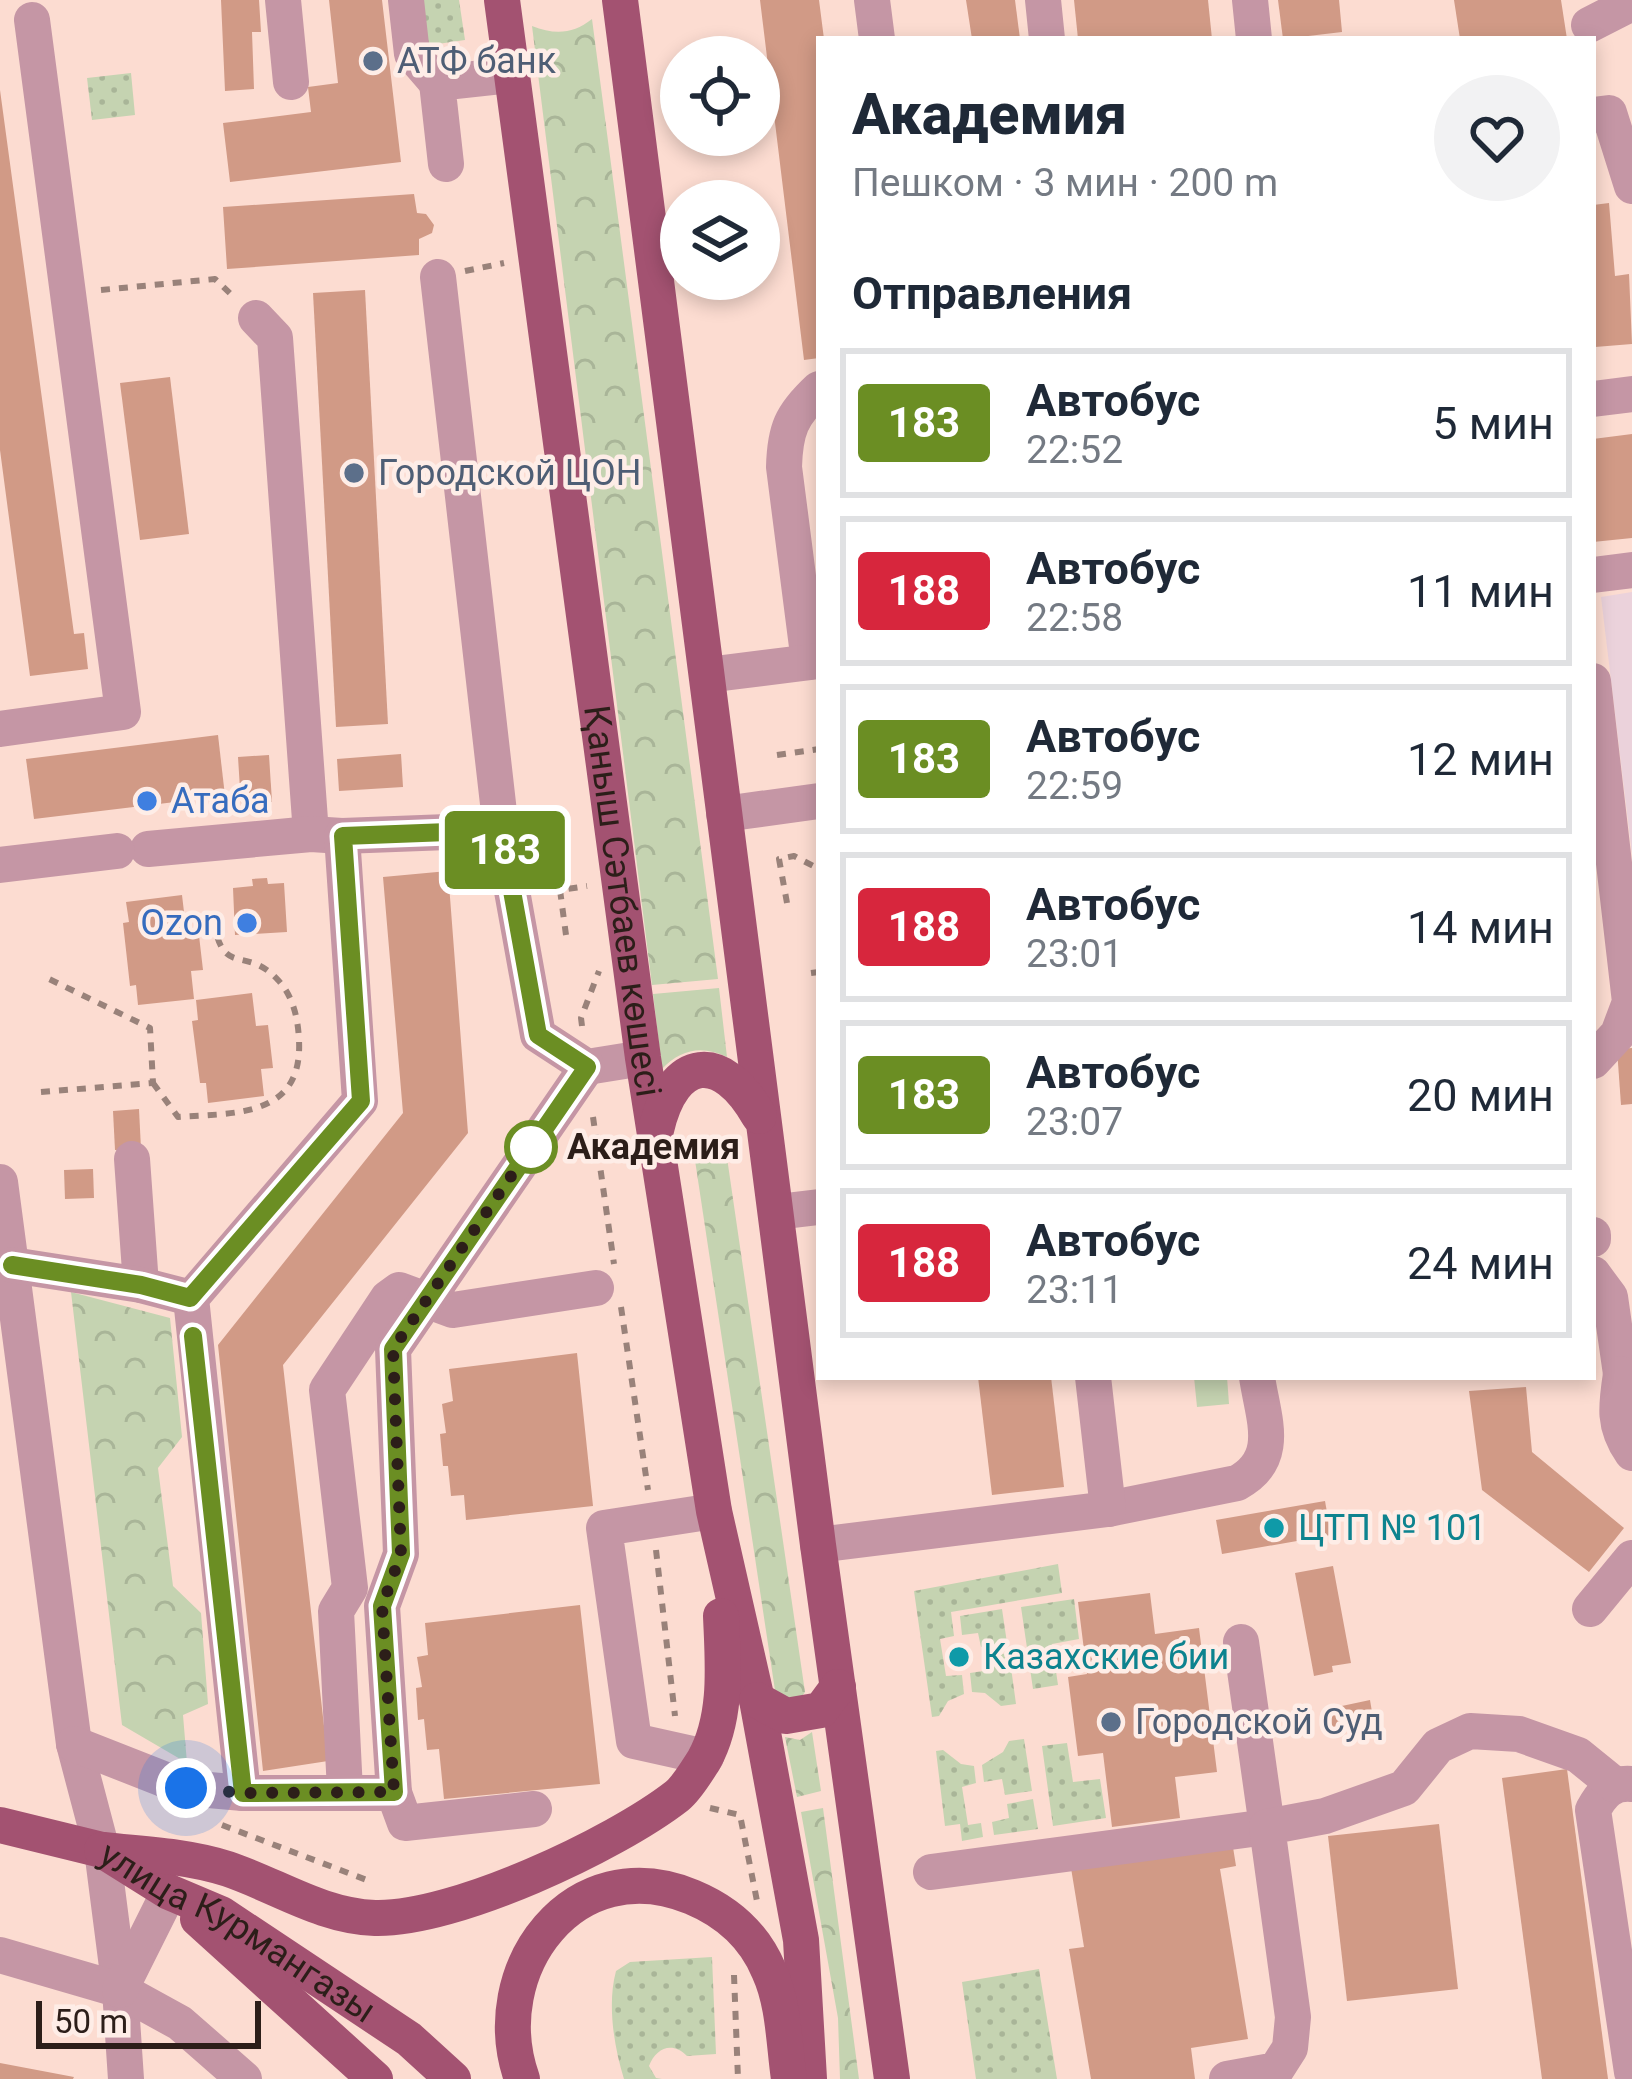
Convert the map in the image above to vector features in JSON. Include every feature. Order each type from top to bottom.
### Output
[{"type":"main road","name":"Қаныш Сәтбаев көшесі","points":[[502,0],[643,1058],[714,1511],[757,1700],[801,1940],[808,2079]]},
{"type":"main road","points":[[620,0],[818,1546],[892,2079]]},
{"type":"main road","points":[[655,1137],[664,1097],[677,1079],[702,1071],[727,1075],[744,1089],[764,1124]]},
{"type":"main road","points":[[102,1850],[209,1864],[328,1912],[376,1918],[426,1914],[466,1904],[596,1844],[680,1794],[692,1755],[720,1713],[724,1670],[714,1511]]},
{"type":"main road","points":[[757,1700],[786,1716],[821,1710],[838,1688]]},
{"type":"main road","name":"улица Курмангазы","points":[[0,1825],[102,1850],[169,1892],[220,1914],[410,2039],[453,2079]]},
{"type":"main road","points":[[522,2079],[516,2063],[513,2011],[521,1967],[547,1928],[587,1896],[627,1884],[666,1886],[713,1906],[747,1932],[771,1973],[789,2079]]},
{"type":"main road","points":[[169,1892],[374,2079]]},
{"type":"street","points":[[283,0],[291,82]]},
{"type":"street","points":[[406,0],[412,54],[437,83],[446,164]]},
{"type":"street","points":[[872,0],[877,36]]},
{"type":"street","points":[[1042,0],[1047,36]]},
{"type":"street","points":[[1250,0],[1254,36]]},
{"type":"street","points":[[1589,25],[1632,3]]},
{"type":"street","points":[[0,729],[123,712],[32,20]]},
{"type":"street","points":[[437,83],[512,75]]},
{"type":"street","points":[[1596,115],[1609,113],[1632,186]]},
{"type":"street","points":[[438,277],[501,830],[538,1035],[587,1067],[643,1058]]},
{"type":"street","points":[[243,1793],[190,1298],[361,1101],[327,835],[274,338],[256,318]]},
{"type":"street","points":[[707,675],[814,662],[784,466],[785,434],[816,392]]},
{"type":"street","points":[[1596,399],[1632,394]]},
{"type":"street","points":[[784,466],[816,485]]},
{"type":"street","points":[[1596,574],[1632,570]]},
{"type":"street","points":[[1596,707],[1630,1002],[1618,1034],[1596,1058]]},
{"type":"street","points":[[724,814],[816,802]]},
{"type":"street","points":[[0,865],[327,835],[501,830]]},
{"type":"street","points":[[534,1809],[405,1822],[394,1792],[382,1606],[401,1554],[393,1349],[587,1067]]},
{"type":"street","points":[[132,1159],[141,1285]]},
{"type":"street","points":[[0,1182],[74,1744],[102,1850],[126,2079]]},
{"type":"street","points":[[777,1212],[816,1207]]},
{"type":"street","points":[[12,1265],[141,1285],[190,1298]]},
{"type":"street","points":[[1596,1278],[1610,1297],[1626,1378],[1615,1411],[1617,1433],[1632,1454]]},
{"type":"street","points":[[345,1791],[337,1611],[350,1588],[327,1390],[388,1298],[399,1290],[453,1310],[609,1279]]},
{"type":"street","points":[[1093,1380],[1108,1509]]},
{"type":"street","points":[[818,1546],[1108,1509],[1238,1483],[1264,1462],[1267,1448],[1258,1380]]},
{"type":"street","points":[[692,1755],[634,1741],[604,1528],[714,1511]]},
{"type":"street","points":[[1590,1609],[1632,1558]]},
{"type":"street","points":[[1227,2079],[1276,2070],[1290,2048],[1293,2018],[1241,1642]]},
{"type":"street","points":[[931,1872],[1325,1816],[1404,1788],[1438,1746],[1470,1731],[1519,1734],[1578,1755],[1624,1784]]},
{"type":"street","points":[[74,1744],[186,1788],[243,1793],[394,1792]]},
{"type":"street","points":[[1624,1784],[1602,1793],[1593,1810],[1632,2072]]},
{"type":"street","points":[[120,1990],[169,1892]]},
{"type":"street","points":[[0,1955],[120,1990],[180,2023],[244,2079]]},
{"type":"path","points":[[68,293],[215,279],[256,318]]},
{"type":"path","points":[[777,755],[816,749]]},
{"type":"path","points":[[787,903],[779,859],[794,856],[816,867]]},
{"type":"path","points":[[566,935],[560,890],[587,886]]},
{"type":"path","points":[[45,977],[150,1028],[153,1083],[178,1117],[256,1111],[277,1099],[296,1077],[296,1011],[281,983],[262,964],[225,956],[217,946],[213,916]]},
{"type":"path","points":[[41,1092],[153,1083]]},
{"type":"path","points":[[596,1146],[609,1279],[692,1755]]},
{"type":"path","points":[[680,1794],[695,1805],[740,1815],[760,1916]]},
{"type":"path","points":[[734,1969],[738,2079]]},
{"type":"shaded area","points":[[1632,592],[1632,855],[1601,597]]},
{"type":"green space","points":[[418,0],[459,0],[465,40],[424,46]]},
{"type":"green space","points":[[592,19],[718,979],[652,985],[532,26],[564,31]]},
{"type":"green space","points":[[131,73],[135,115],[92,120],[87,78]]},
{"type":"green space","points":[[719,988],[727,1057],[692,1051],[662,1069],[653,994]]},
{"type":"green space","points":[[725,1144],[805,1692],[800,1699],[776,1697],[693,1147]]},
{"type":"green space","points":[[71,1292],[170,1318],[182,1437],[158,1468],[173,1586],[201,1613],[208,1704],[183,1715],[187,1763],[122,1725]]},
{"type":"green space","points":[[1194,1380],[1227,1380],[1229,1404],[1197,1407]]},
{"type":"green space","points":[[1058,1564],[1062,1593],[951,1612],[954,1636],[940,1639],[946,1676],[962,1675],[964,1694],[948,1701],[939,1716],[932,1717],[914,1591]]},
{"type":"green space","points":[[1074,1599],[1079,1639],[1052,1644],[1058,1685],[1033,1689],[1021,1607]]},
{"type":"green space","points":[[1002,1609],[1007,1643],[981,1647],[978,1633],[962,1635],[960,1616]]},
{"type":"green space","points":[[1009,1653],[1016,1704],[1001,1706],[985,1693],[972,1692],[970,1673],[983,1671],[982,1657]]},
{"type":"green space","points":[[812,1732],[821,1791],[797,1797],[785,1737],[800,1740]]},
{"type":"green space","points":[[1024,1739],[1032,1791],[1005,1795],[1002,1779],[984,1782],[982,1765],[1003,1752],[1009,1741]]},
{"type":"green space","points":[[1067,1743],[1073,1782],[1100,1779],[1106,1818],[1053,1826],[1042,1746]]},
{"type":"green space","points":[[943,1750],[961,1764],[974,1766],[976,1783],[962,1787],[968,1825],[981,1823],[983,1837],[962,1841],[960,1824],[945,1826],[936,1751]]},
{"type":"green space","points":[[1033,1799],[1038,1829],[994,1835],[992,1822],[1009,1818],[1007,1804]]},
{"type":"green space","points":[[823,1808],[859,2079],[840,2079],[838,2018],[801,1812]]},
{"type":"green space","points":[[712,1957],[716,2054],[687,2056],[665,2049],[649,2066],[662,2079],[624,2079],[613,2025],[616,1971],[630,1962]]},
{"type":"green space","points":[[1039,1969],[1057,2079],[976,2079],[962,1982]]},
{"type":"building","points":[[221,0],[259,0],[261,32],[252,32],[254,89],[225,91]]},
{"type":"building","points":[[329,0],[382,0],[401,162],[230,182],[223,123],[311,112],[308,87],[338,83]]},
{"type":"building","points":[[760,0],[819,0],[824,36],[816,36],[816,358],[804,360],[779,156],[780,36],[764,36]]},
{"type":"building","points":[[966,0],[1015,0],[1020,36],[972,36]]},
{"type":"building","points":[[1074,0],[1208,0],[1212,36],[1078,36]]},
{"type":"building","points":[[1278,0],[1339,0],[1342,32],[1283,36]]},
{"type":"building","points":[[1454,0],[1561,0],[1567,36],[1460,36]]},
{"type":"building","points":[[0,90],[74,634],[84,633],[88,669],[30,676],[0,450]]},
{"type":"building","points":[[414,194],[417,213],[426,214],[434,225],[432,233],[419,239],[419,255],[227,269],[223,207]]},
{"type":"building","points":[[1609,203],[1615,276],[1629,274],[1632,344],[1596,347],[1596,205]]},
{"type":"building","points":[[365,290],[388,724],[336,727],[313,293]]},
{"type":"building","points":[[170,377],[189,534],[140,540],[120,383]]},
{"type":"building","points":[[1632,434],[1632,538],[1596,542],[1596,439]]},
{"type":"building","points":[[218,735],[225,796],[34,819],[26,759]]},
{"type":"building","points":[[401,754],[403,787],[339,791],[337,759]]},
{"type":"building","points":[[269,755],[272,802],[241,804],[238,757]]},
{"type":"building","points":[[448,871],[468,1133],[283,1365],[328,1761],[263,1771],[218,1345],[403,1113],[383,877]]},
{"type":"building","points":[[267,878],[268,884],[284,883],[287,932],[235,935],[233,888],[253,886],[252,879]]},
{"type":"building","points":[[182,895],[186,929],[198,927],[203,970],[191,971],[194,999],[138,1005],[136,985],[130,986],[123,923],[129,922],[126,902]]},
{"type":"building","points":[[252,993],[256,1026],[268,1025],[273,1068],[261,1069],[264,1096],[208,1103],[206,1083],[200,1083],[192,1021],[198,1020],[196,1000]]},
{"type":"building","points":[[1632,1048],[1632,1104],[1621,1105],[1617,1049]]},
{"type":"building","points":[[139,1109],[141,1149],[115,1150],[113,1111]]},
{"type":"building","points":[[93,1169],[94,1198],[65,1199],[64,1170]]},
{"type":"building","points":[[577,1353],[593,1506],[466,1520],[464,1495],[451,1496],[448,1466],[443,1466],[442,1404],[453,1401],[449,1369]]},
{"type":"building","points":[[978,1380],[1051,1380],[1064,1487],[992,1495]]},
{"type":"building","points":[[1526,1387],[1532,1452],[1624,1528],[1589,1572],[1482,1490],[1469,1391]]},
{"type":"building","name":"ЦТП № 101","points":[[1325,1501],[1331,1535],[1222,1554],[1216,1520]]},
{"type":"building","points":[[1333,1566],[1351,1663],[1314,1676],[1295,1573]]},
{"type":"building","points":[[1150,1593],[1155,1634],[1199,1628],[1217,1772],[1175,1777],[1180,1818],[1112,1827],[1103,1753],[1078,1756],[1068,1677],[1087,1674],[1078,1602]]},
{"type":"building","points":[[580,1605],[600,1784],[444,1799],[439,1749],[427,1750],[424,1719],[418,1720],[416,1688],[422,1687],[417,1657],[428,1655],[425,1623]]},
{"type":"building","points":[[1370,1700],[1374,1724],[1327,1732],[1323,1710]]},
{"type":"building","points":[[1567,1769],[1608,2079],[1542,2079],[1502,1778]]},
{"type":"building","points":[[1439,1824],[1458,1989],[1347,2001],[1328,1836]]},
{"type":"building","points":[[1232,1841],[1236,1866],[1220,1869],[1248,2039],[1191,2048],[1195,2079],[1091,2079],[1069,1949],[1084,1947],[1071,1868]]},
{"type":"building","points":[[0,2063],[74,2077],[0,2079]]},
{"type":"bus line","name":"183","points":[[12,1265],[141,1285],[190,1298],[361,1101],[343,836],[501,830],[538,1035],[587,1067],[393,1349],[401,1554],[382,1606],[394,1792],[243,1793],[193,1336]]},
{"type":"place","name":"АТФ банк","points":[[373,61]]},
{"type":"place","name":"Городской ЦОН","points":[[354,473]]},
{"type":"place","name":"Атаба","points":[[147,801]]},
{"type":"place","name":"Ozon","points":[[247,923]]},
{"type":"place","name":"Академия","points":[[531,1147]]},
{"type":"place","name":"ЦТП № 101","points":[[1274,1528]]},
{"type":"place","name":"Казахские бии","points":[[959,1657]]},
{"type":"place","name":"Городской Суд","points":[[1111,1722]]},
{"type":"route","points":[[186,1788],[243,1793],[394,1792],[382,1606],[401,1554],[393,1349],[531,1147]]}]
